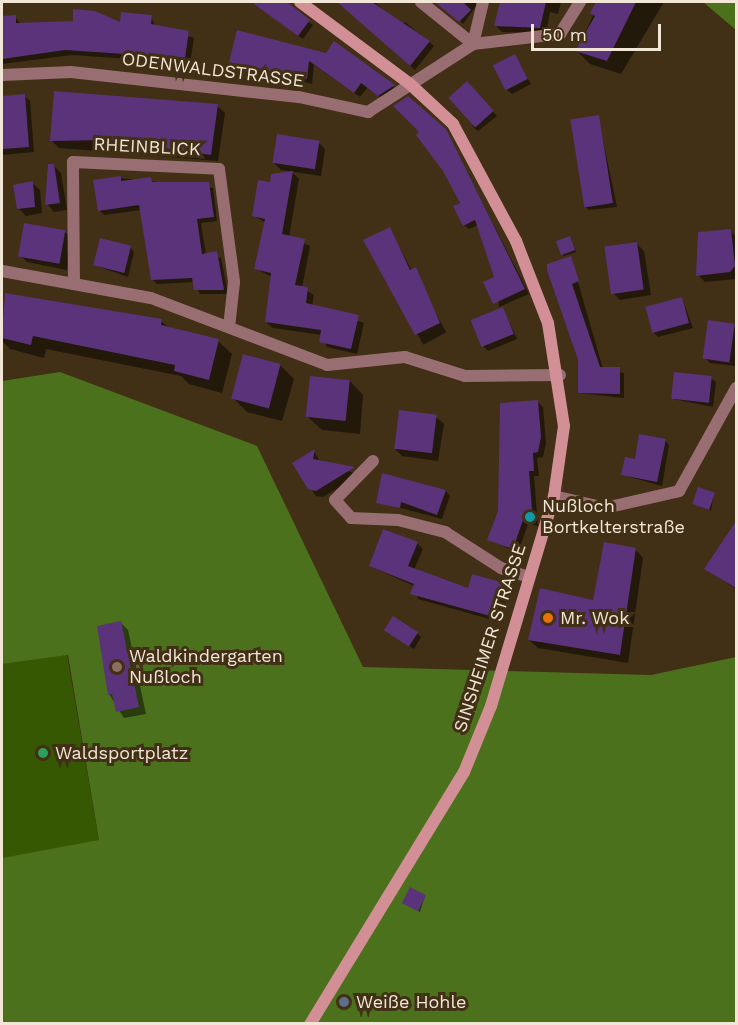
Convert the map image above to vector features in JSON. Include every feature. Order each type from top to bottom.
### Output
[{"type":"street","name":"SINSHEIMER STRASSE","points":[[300,2],[410,84],[453,124],[481,170],[548,323],[560,375],[564,426],[554,496],[491,706],[464,772],[310,1023]]},
{"type":"street","points":[[421,2],[473,44],[560,34],[580,2]]},
{"type":"street","points":[[473,44],[483,2]]},
{"type":"street","name":"ODENWALDSTRASSE","points":[[2,75],[94,74],[299,97],[368,112],[473,44]]},
{"type":"street","name":"RHEINBLICK","points":[[74,284],[73,162],[219,169],[234,282],[229,327]]},
{"type":"street","points":[[2,271],[151,298],[327,365],[405,357],[465,376],[560,375]]},
{"type":"street","points":[[554,496],[605,508],[679,491],[736,388]]},
{"type":"street","points":[[373,460],[335,500],[351,518],[398,519],[445,532],[501,568],[528,577]]},
{"type":"green space","points":[[703,2],[736,2],[736,30]]},
{"type":"green space","points":[[60,372],[257,446],[363,667],[651,675],[736,657],[736,1023],[2,1023],[2,858],[99,840],[68,655],[2,664],[2,381]]},
{"type":"green space","name":"Waldsportplatz","points":[[67,655],[99,841],[2,858],[2,664]]},
{"type":"building","points":[[251,2],[287,2],[310,20],[298,36]]},
{"type":"building","points":[[337,2],[372,2],[430,41],[410,66]]},
{"type":"building","points":[[435,2],[463,2],[471,10],[459,22]]},
{"type":"building","points":[[500,2],[546,2],[540,28],[494,26]]},
{"type":"building","points":[[596,2],[636,2],[607,61],[575,51],[595,16],[590,13]]},
{"type":"building","points":[[73,9],[95,11],[120,22],[121,12],[152,15],[151,24],[189,31],[185,58],[65,50],[2,59],[2,16],[16,15],[16,23],[73,21]]},
{"type":"building","points":[[237,30],[326,53],[334,41],[395,85],[378,96],[361,83],[354,93],[309,61],[307,79],[229,62]]},
{"type":"building","points":[[515,54],[528,79],[505,90],[493,65]]},
{"type":"building","points":[[467,81],[494,111],[475,127],[448,98]]},
{"type":"building","points":[[54,91],[218,104],[211,155],[106,140],[50,141]]},
{"type":"building","points":[[25,94],[29,147],[2,149],[2,96]]},
{"type":"building","points":[[408,96],[446,129],[525,289],[493,304],[483,282],[494,277],[475,220],[463,226],[453,206],[460,203],[443,171],[416,135],[419,132],[393,106]]},
{"type":"building","points":[[599,115],[613,203],[584,207],[570,120]]},
{"type":"building","points":[[277,134],[319,141],[315,169],[272,163]]},
{"type":"building","points":[[48,164],[54,164],[60,203],[45,205]]},
{"type":"building","points":[[293,171],[282,234],[305,239],[295,285],[308,287],[306,303],[359,315],[351,349],[319,342],[321,330],[265,322],[271,273],[254,269],[265,219],[252,216],[258,180],[270,182],[271,174]]},
{"type":"building","points":[[121,176],[121,181],[151,177],[152,182],[209,182],[214,217],[197,219],[202,254],[217,251],[224,290],[194,290],[192,278],[151,280],[139,205],[98,211],[93,180]]},
{"type":"building","points":[[33,181],[35,207],[17,209],[13,185]]},
{"type":"building","points":[[24,223],[65,230],[59,264],[18,256]]},
{"type":"building","points":[[390,227],[410,270],[416,267],[440,323],[415,335],[363,240]]},
{"type":"building","points":[[731,229],[735,266],[730,272],[696,276],[698,232]]},
{"type":"building","points":[[570,236],[575,250],[561,255],[556,241]]},
{"type":"building","points":[[100,238],[131,246],[124,273],[93,265]]},
{"type":"building","points":[[637,242],[644,290],[611,294],[604,247]]},
{"type":"building","points":[[571,256],[579,281],[572,284],[600,367],[620,367],[620,394],[578,393],[578,360],[547,270],[547,264]]},
{"type":"building","points":[[5,293],[162,319],[161,325],[219,339],[209,380],[174,371],[175,365],[33,336],[31,345],[2,338]]},
{"type":"building","points":[[682,297],[689,323],[652,333],[645,307]]},
{"type":"building","points":[[503,307],[514,334],[481,347],[471,320]]},
{"type":"building","points":[[708,320],[735,324],[729,362],[703,359]]},
{"type":"building","points":[[243,354],[281,364],[269,409],[231,398]]},
{"type":"building","points":[[674,372],[712,376],[709,403],[671,399]]},
{"type":"building","points":[[310,376],[350,380],[345,421],[306,417]]},
{"type":"building","points":[[538,400],[541,437],[538,452],[533,453],[534,471],[529,471],[533,522],[523,520],[513,549],[487,540],[498,511],[500,403]]},
{"type":"building","points":[[399,410],[437,415],[432,453],[394,449]]},
{"type":"building","points":[[639,434],[666,439],[657,482],[621,475],[625,457],[635,459]]},
{"type":"building","points":[[315,449],[313,459],[355,467],[316,491],[308,489],[292,463]]},
{"type":"building","points":[[382,473],[446,490],[437,515],[401,502],[400,508],[376,503]]},
{"type":"building","points":[[698,487],[715,493],[709,510],[692,504]]},
{"type":"building","points":[[736,521],[736,588],[704,569]]},
{"type":"building","points":[[383,529],[418,542],[408,566],[468,588],[472,574],[504,583],[494,617],[410,594],[414,584],[369,566]]},
{"type":"building","points":[[604,542],[636,548],[620,655],[528,640],[540,588],[593,600]]},
{"type":"building","points":[[393,616],[418,632],[409,647],[384,630]]},
{"type":"building","points":[[121,621],[139,707],[116,712],[112,694],[108,695],[97,626]]},
{"type":"building","points":[[410,887],[426,895],[418,911],[402,903]]},
{"type":"place","name":"Nußloch Bortkelterstraße","points":[[530,517]]},
{"type":"place","name":"Mr. Wok","points":[[548,618]]},
{"type":"place","name":"Waldkindergarten Nußloch","points":[[117,667]]},
{"type":"place","name":"Waldsportplatz","points":[[43,753]]},
{"type":"place","name":"Weiße Hohle","points":[[344,1002]]}]
